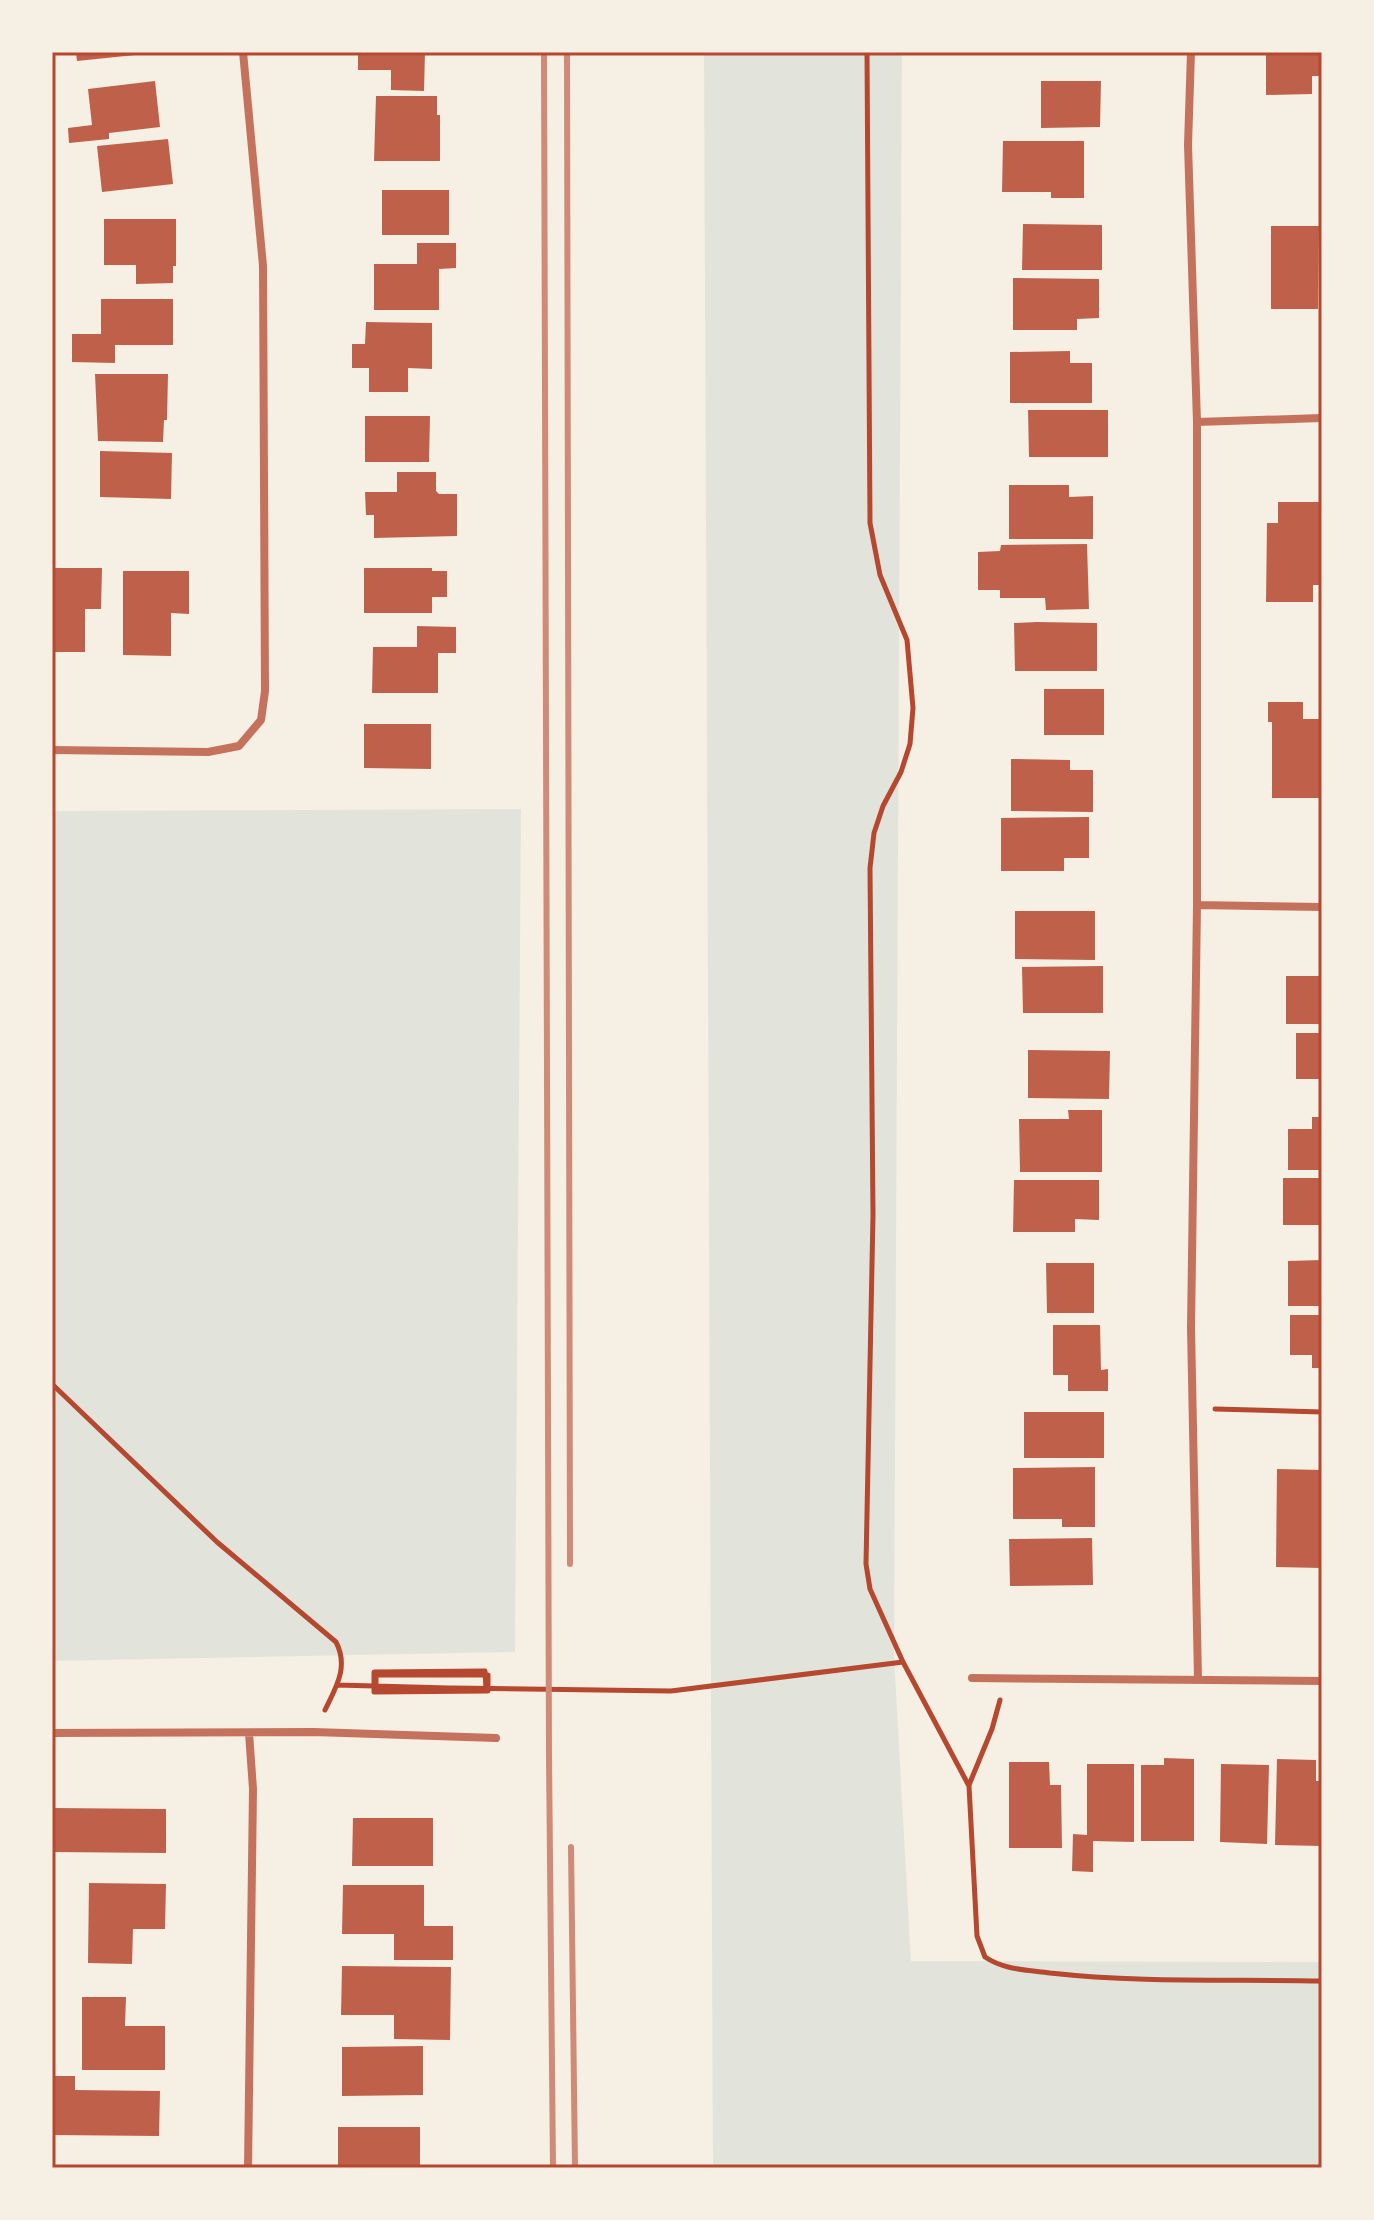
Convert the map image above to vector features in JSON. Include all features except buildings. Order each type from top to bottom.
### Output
[{"type":"street","points":[[52,750],[208,752],[239,746],[261,720],[265,691],[263,266],[243,52]]},
{"type":"street","points":[[1191,52],[1188,145],[1197,422],[1197,905],[1192,1408],[1198,1679]]},
{"type":"street","points":[[1197,422],[1322,418]]},
{"type":"street","points":[[1197,905],[1322,907]]},
{"type":"street","points":[[972,1678],[1322,1681]]},
{"type":"street","points":[[52,1733],[314,1732],[496,1738]]},
{"type":"street","points":[[248,2168],[253,1789],[249,1733]]},
{"type":"path","points":[[867,52],[870,523],[880,575],[907,640],[913,708],[910,744],[874,833],[870,868],[873,1215],[866,1564],[870,1589],[903,1662],[969,1786],[977,1936],[980,1952],[987,1959],[1020,1969],[1115,1978],[1322,1981]]},
{"type":"path","points":[[52,1384],[217,1542],[336,1642],[342,1653],[343,1670],[337,1685],[463,1689],[486,1689],[485,1680],[485,1671],[374,1672],[374,1692],[488,1691],[488,1683],[488,1675],[474,1675],[376,1675],[376,1687],[435,1687],[450,1687],[465,1687],[479,1687],[494,1687],[671,1691],[903,1662]]},
{"type":"path","points":[[1192,1408],[1322,1412]]},
{"type":"path","points":[[969,1786],[992,1729],[1006,1677]]},
{"type":"shaded area","points":[[704,52],[902,52],[894,1657],[911,1961],[1322,1962],[1322,2168],[713,2168]]},
{"type":"shaded area","points":[[521,809],[515,1652],[52,1661],[52,811]]},
{"type":"railway","points":[[544,52],[553,2168]]},
{"type":"railway","points":[[567,52],[570,1564]]},
{"type":"railway","points":[[571,1847],[575,2168]]}]
